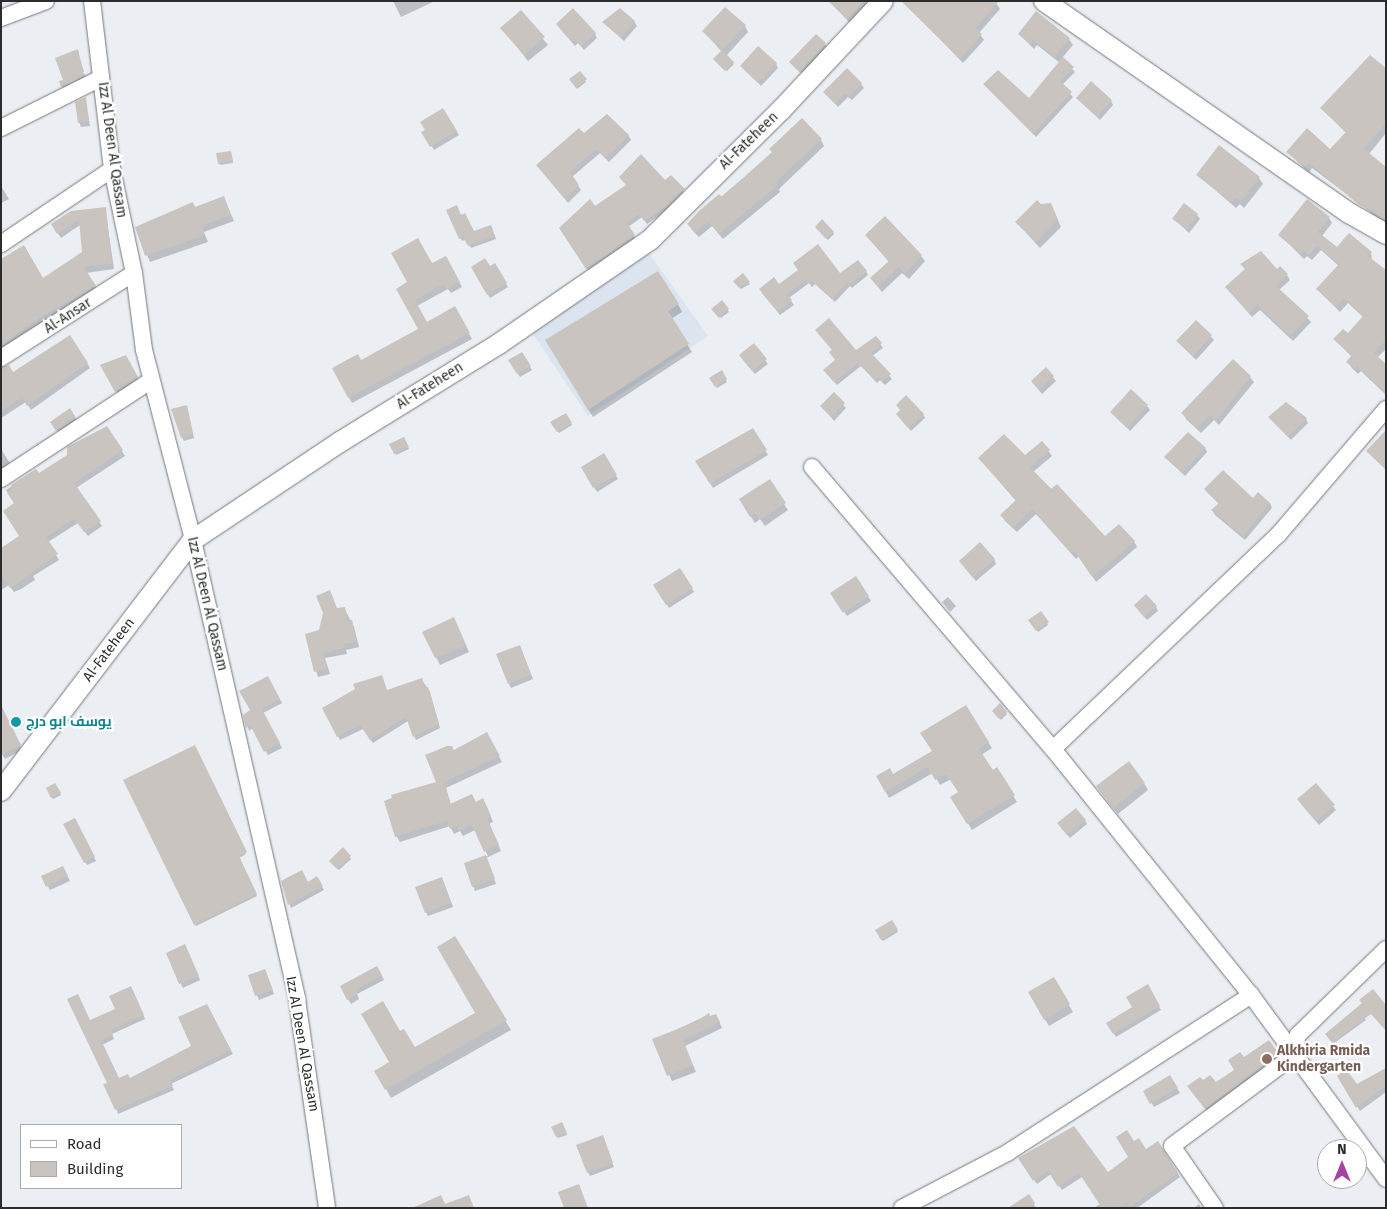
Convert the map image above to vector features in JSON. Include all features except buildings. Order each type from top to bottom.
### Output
[{"type":"street","points":[[1,18],[46,1]]},
{"type":"street","name":"Izz Al Deen Al Qassam","points":[[92,1],[112,170],[134,273],[150,381],[193,540],[297,999],[327,1208]]},
{"type":"street","name":"Al-Fateheen","points":[[1,791],[193,540],[340,442],[500,343],[650,240],[781,110],[883,1]]},
{"type":"street","points":[[1044,1],[1349,213],[1386,234]]},
{"type":"street","points":[[1,128],[101,78]]},
{"type":"street","points":[[1,244],[112,170]]},
{"type":"street","name":"Al-Ansar","points":[[1,358],[134,273]]},
{"type":"street","points":[[1,479],[150,381]]},
{"type":"street","points":[[1053,749],[1278,535],[1386,409]]},
{"type":"street","points":[[812,467],[1053,749],[1251,995],[1293,1056],[1386,1179]]},
{"type":"street","points":[[1215,1208],[1172,1146],[1293,1056],[1298,1035],[1386,949]]},
{"type":"street","points":[[902,1208],[1007,1152],[1251,995]]},
{"type":"shaded area","points":[[646,249],[708,336],[588,416],[529,328]]},
{"type":"place","name":"يوسف ابو درج","points":[[16,722]]},
{"type":"place","name":"Alkhiria Rmida Kindergarten","points":[[1267,1059]]}]
